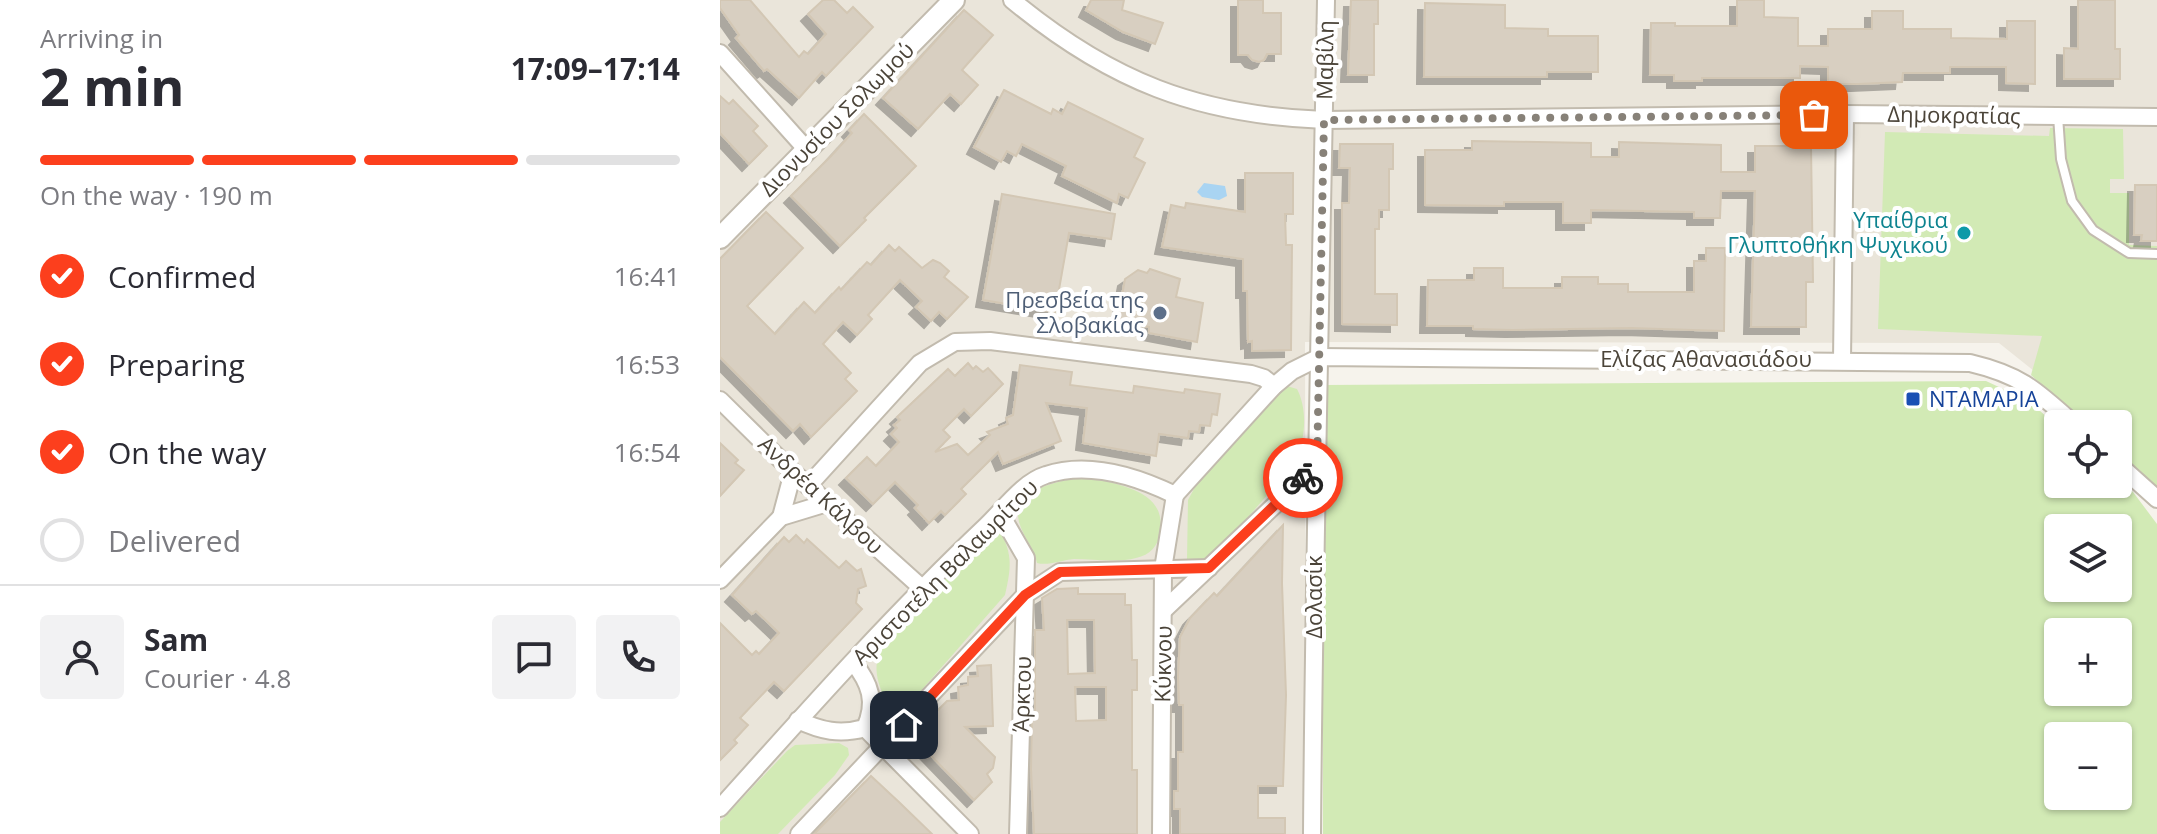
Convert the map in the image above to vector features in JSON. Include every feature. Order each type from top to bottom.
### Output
[{"type":"street","name":"Διονυσίου Σολωμού","points":[[720,238],[954,0]]},
{"type":"street","name":"Δημοκρατίας","points":[[1012,0],[1090,57],[1165,93],[1240,113],[1276,118],[1845,114],[2157,117]]},
{"type":"street","name":"Μαβίλη","points":[[1324,120],[1326,0]]},
{"type":"street","points":[[720,53],[807,150]]},
{"type":"street","points":[[1842,360],[1845,114]]},
{"type":"street","name":"Δολασίκ","points":[[1312,834],[1324,120]]},
{"type":"street","points":[[808,486],[920,363],[955,342],[990,341],[1099,353],[1251,374],[1264,378],[1274,386]]},
{"type":"street","points":[[1175,495],[1274,386],[1292,371],[1320,357]]},
{"type":"street","name":"Ελίζας Αθανασιάδου","points":[[1320,357],[1970,363],[1996,369],[2029,384],[2058,410]]},
{"type":"street","name":"Ανδρέα Κάλβου","points":[[720,400],[808,486],[923,589]]},
{"type":"street","points":[[1164,610],[1317,465]]},
{"type":"street","name":"Αριστοτέλη Βαλαωρίτου","points":[[720,808],[853,662],[1028,485],[1043,475],[1090,469],[1149,482],[1175,495]]},
{"type":"street","points":[[781,517],[793,472]]},
{"type":"street","points":[[2132,476],[2155,495]]},
{"type":"street","name":"Κύκνου","points":[[1161,834],[1163,569],[1175,495]]},
{"type":"street","points":[[720,580],[781,517],[827,503]]},
{"type":"street","name":"Άρκτου","points":[[1000,513],[1026,558],[1018,834]]},
{"type":"street","points":[[799,834],[1025,595],[1060,572],[1209,568]]},
{"type":"street","points":[[798,720],[828,731],[849,733],[865,728],[872,713],[871,695],[867,679],[853,662]]},
{"type":"street","points":[[865,728],[970,834]]},
{"type":"lane","points":[[2058,116],[2061,159],[2072,201],[2079,211],[2093,230],[2129,253],[2157,254]]},
{"type":"shaded area","points":[[720,0],[2157,0],[2157,469],[2132,440],[2132,410],[2083,410],[1999,343],[1305,342],[1306,834],[720,834]]},
{"type":"green space","points":[[2050,128],[2123,129],[2124,179],[2110,179],[2110,193],[2129,193],[2129,245],[2157,246],[2157,490],[2132,467],[2132,410],[2070,410],[2031,375],[2042,336],[1878,329],[1885,132],[2049,136]]},
{"type":"green space","points":[[1986,381],[2029,401],[2044,414],[2044,498],[2132,498],[2132,491],[2157,524],[2157,834],[1323,834],[1323,385]]},
{"type":"green space","points":[[1287,386],[1297,389],[1304,413],[1304,431],[1297,456],[1269,493],[1213,553],[1204,560],[1187,560],[1188,500],[1195,487]]},
{"type":"green space","points":[[1092,477],[1129,488],[1150,499],[1160,519],[1160,533],[1155,546],[1141,557],[1129,559],[1037,563],[1019,522],[1020,505],[1026,497],[1047,485]]},
{"type":"green space","points":[[1000,531],[1010,562],[1005,595],[912,701],[898,710],[889,707],[877,675],[879,654],[935,588],[974,550]]},
{"type":"green space","points":[[839,743],[848,748],[849,755],[835,775],[778,834],[720,834],[720,822],[787,751],[795,745]]},
{"type":"water","points":[[1204,183],[1225,186],[1227,196],[1219,200],[1202,197],[1197,192]]},
{"type":"building","points":[[720,0],[750,0],[799,57],[804,51],[808,54],[826,34],[808,14],[823,0],[834,0],[847,13],[853,7],[873,27],[826,76],[822,72],[799,98],[767,69],[764,71],[736,38],[739,35],[720,8]]},
{"type":"building","points":[[1091,0],[1124,0],[1122,10],[1163,23],[1155,44],[1123,32],[1086,10]]},
{"type":"building","points":[[1238,0],[1263,0],[1263,13],[1281,13],[1281,54],[1267,54],[1259,62],[1248,55],[1238,55]]},
{"type":"building","points":[[1351,0],[1378,0],[1378,24],[1374,24],[1374,75],[1348,75]]},
{"type":"building","points":[[1737,0],[1764,0],[1764,17],[1798,18],[1798,46],[1828,46],[1828,29],[1872,29],[1872,11],[1903,11],[1903,29],[1951,29],[1951,38],[2007,39],[2007,21],[2035,21],[2035,84],[2006,83],[2006,67],[1950,67],[1950,73],[1903,73],[1902,82],[1858,84],[1828,84],[1828,67],[1800,66],[1800,78],[1674,81],[1674,75],[1650,75],[1651,23],[1737,26]]},
{"type":"building","points":[[2078,0],[2115,0],[2115,49],[2120,49],[2120,79],[2064,79],[2064,48],[2078,49]]},
{"type":"building","points":[[1425,3],[1505,5],[1505,28],[1548,29],[1548,36],[1598,36],[1598,72],[1547,72],[1547,77],[1424,77]]},
{"type":"building","points":[[964,10],[993,35],[962,70],[978,85],[961,104],[950,94],[918,129],[883,98]]},
{"type":"building","points":[[1004,90],[1051,114],[1053,109],[1062,114],[1068,102],[1143,139],[1134,157],[1145,163],[1128,198],[1119,194],[1117,203],[1062,176],[1066,166],[1022,144],[1016,156],[1007,151],[1001,162],[974,147]]},
{"type":"building","points":[[720,96],[729,104],[733,100],[758,126],[753,131],[767,146],[749,164],[720,133]]},
{"type":"building","points":[[864,114],[916,166],[840,246],[791,196],[852,133],[849,130]]},
{"type":"building","points":[[1472,141],[1591,143],[1591,157],[1619,157],[1619,142],[1721,145],[1721,172],[1755,172],[1755,146],[1811,146],[1813,282],[1806,282],[1806,327],[1751,327],[1755,191],[1721,191],[1720,218],[1694,218],[1694,212],[1591,210],[1591,223],[1563,223],[1563,202],[1504,202],[1504,206],[1425,205],[1425,150],[1472,150]]},
{"type":"building","points":[[1340,144],[1393,144],[1393,169],[1389,169],[1389,210],[1379,210],[1379,229],[1375,229],[1375,294],[1397,294],[1397,325],[1342,324],[1342,203],[1349,203],[1350,168],[1339,168]]},
{"type":"building","points":[[1245,173],[1293,173],[1293,214],[1285,214],[1286,245],[1292,245],[1291,350],[1252,351],[1252,341],[1248,342],[1247,291],[1243,291],[1243,259],[1162,247],[1171,205],[1185,208],[1186,203],[1245,212]]},
{"type":"building","points":[[2135,185],[2157,185],[2157,241],[2141,241],[2142,235],[2134,235]]},
{"type":"building","points":[[1002,194],[1115,214],[1111,239],[1069,233],[1055,312],[983,300]]},
{"type":"building","points":[[766,212],[803,248],[747,306],[775,334],[804,302],[815,313],[839,287],[841,290],[867,262],[871,265],[889,245],[895,251],[899,247],[922,268],[933,260],[940,263],[949,271],[944,277],[968,297],[947,319],[939,312],[931,321],[916,307],[922,301],[900,280],[868,315],[872,319],[857,335],[843,322],[823,344],[851,373],[845,379],[857,391],[811,437],[800,424],[793,431],[720,357],[720,259]]},
{"type":"building","points":[[1706,248],[1725,248],[1724,331],[1631,328],[1512,330],[1427,326],[1428,280],[1474,280],[1474,268],[1503,268],[1503,288],[1562,288],[1562,277],[1598,277],[1598,284],[1628,284],[1628,292],[1694,292],[1694,261],[1706,261]]},
{"type":"building","name":"Πρεσβεία της Σλοβακίας","points":[[1150,269],[1180,279],[1176,297],[1203,303],[1197,342],[1149,333],[1149,327],[1117,323],[1125,279],[1138,270],[1147,273]]},
{"type":"building","points":[[968,363],[973,369],[976,366],[983,372],[988,368],[1003,384],[971,416],[964,409],[943,430],[950,437],[935,452],[957,444],[968,455],[990,435],[987,432],[1008,424],[1006,418],[1013,415],[1020,365],[1072,372],[1070,385],[1133,393],[1134,386],[1220,394],[1217,415],[1212,414],[1210,426],[1200,425],[1199,432],[1189,431],[1188,438],[1159,434],[1156,456],[1083,443],[1087,408],[1046,403],[1061,441],[1003,464],[998,452],[961,489],[966,494],[945,515],[941,511],[929,523],[915,508],[918,505],[895,482],[873,504],[846,478],[867,457],[876,466],[899,442],[891,434],[900,420],[897,417],[948,369],[955,376]]},
{"type":"building","points":[[720,443],[744,470],[720,496]]},
{"type":"building","points":[[1283,525],[1286,695],[1283,786],[1258,786],[1258,818],[1285,818],[1285,834],[1180,834],[1180,809],[1174,809],[1174,791],[1178,791],[1178,752],[1183,752],[1183,705],[1179,705],[1178,676],[1180,637],[1190,618],[1214,593],[1217,596]]},
{"type":"building","points":[[796,535],[804,543],[807,539],[839,568],[846,561],[857,571],[861,569],[866,586],[858,589],[856,603],[862,609],[784,691],[774,682],[740,718],[748,725],[734,740],[737,743],[720,760],[720,623],[752,655],[756,651],[759,654],[779,633],[756,611],[752,614],[732,595],[784,537],[789,542]]},
{"type":"building","points":[[1078,588],[1078,594],[1125,594],[1125,605],[1131,605],[1132,660],[1137,660],[1137,690],[1132,690],[1132,770],[1137,770],[1137,834],[1034,834],[1031,769],[1032,715],[1035,715],[1035,630],[1044,630],[1042,598],[1057,589]],"holes":[[[1067,620],[1094,620],[1095,673],[1068,674]],[[1075,687],[1106,687],[1106,720],[1076,721]]]},
{"type":"building","points":[[991,665],[993,726],[965,727],[995,757],[993,768],[987,774],[992,782],[974,800],[912,736],[947,701],[959,700],[958,687],[968,685],[968,677],[978,676],[977,666]]},
{"type":"building","points":[[871,776],[900,803],[932,834],[814,834]]},
{"type":"way so far","points":[[1303,478],[1317,465],[1324,120],[1814,115]]},
{"type":"place","name":"Υπαίθρια Γλυπτοθήκη Ψυχικού","points":[[1964,233]]},
{"type":"place","name":"Πρεσβεία της Σλοβακίας","points":[[1160,313]]},
{"type":"place","name":"ΝΤΑΜΑΡΙΑ","points":[[1913,399]]},
{"type":"route","points":[[904,725],[1025,595],[1060,572],[1209,568],[1303,478]]}]
